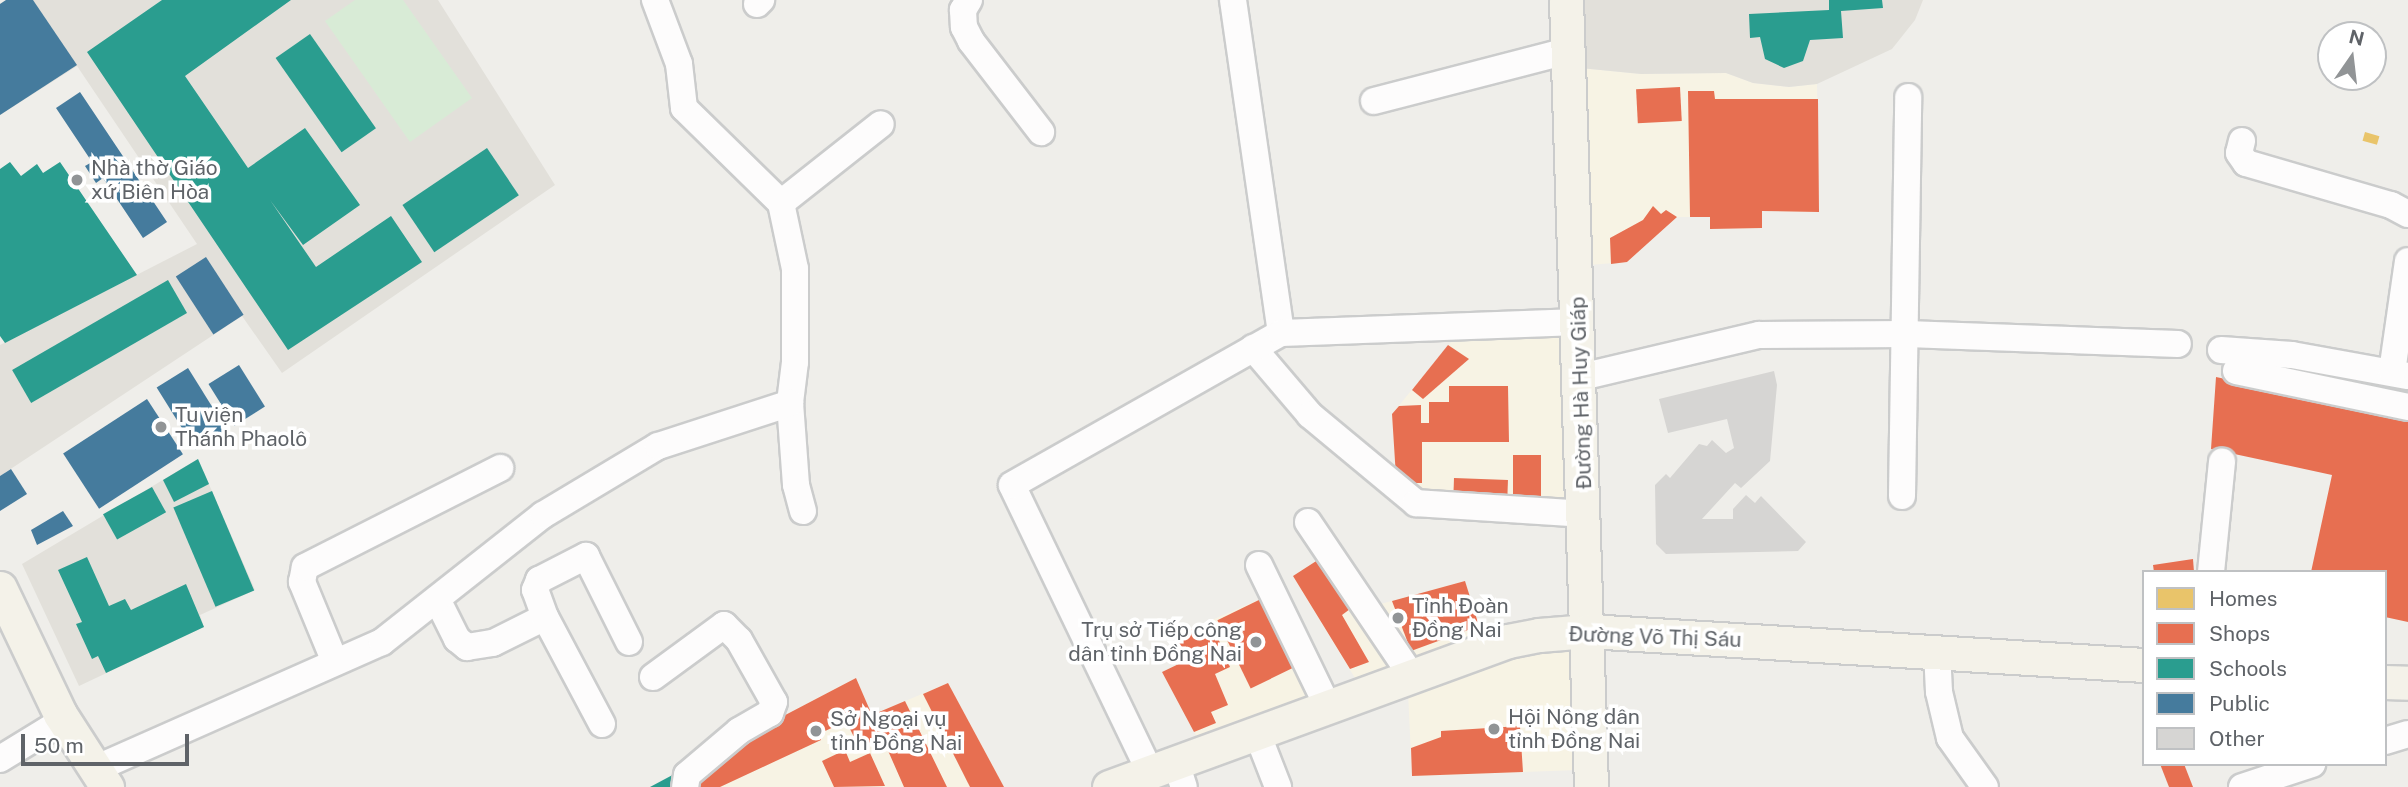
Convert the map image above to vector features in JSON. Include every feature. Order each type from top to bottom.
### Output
[{"type":"main road","name":"Đường Hà Huy Giáp","points":[[1566,0],[1581,377],[1591,787]]},
{"type":"main road","points":[[0,588],[64,720],[101,778]]},
{"type":"main road","name":"Đường Võ Thị Sáu","points":[[1109,787],[1170,774],[1257,733],[1521,637],[1588,631],[2142,665]]},
{"type":"main road","points":[[2387,682],[2408,683]]},
{"type":"street","points":[[655,0],[679,64],[684,108],[781,204],[795,269],[790,403],[796,485],[803,511]]},
{"type":"street","points":[[969,0],[963,10],[964,27],[971,41],[1041,132]]},
{"type":"street","points":[[1233,0],[1280,333]]},
{"type":"street","points":[[1374,101],[1567,51]]},
{"type":"street","points":[[1902,496],[1908,97]]},
{"type":"street","points":[[781,204],[881,124]]},
{"type":"street","points":[[2242,141],[2239,153],[2246,163],[2391,205],[2408,214]]},
{"type":"street","points":[[2408,261],[2400,374],[2292,355],[2229,361],[2408,407]]},
{"type":"street","points":[[1170,774],[1012,485],[1280,333],[1579,321]]},
{"type":"street","points":[[1581,377],[1759,335],[1906,334],[2178,344]]},
{"type":"street","points":[[1253,348],[1310,415],[1416,503],[1585,514]]},
{"type":"street","points":[[101,778],[335,662],[382,642],[562,502],[658,446],[790,403]]},
{"type":"street","points":[[2211,570],[2222,462]]},
{"type":"street","points":[[335,662],[302,582],[305,567],[500,468]]},
{"type":"street","points":[[1308,522],[1412,676]]},
{"type":"street","points":[[602,724],[545,617],[535,590],[539,580],[586,556],[629,642]]},
{"type":"street","points":[[1259,565],[1328,707]]},
{"type":"street","points":[[437,599],[457,639],[467,647],[493,643],[545,617]]},
{"type":"street","points":[[653,677],[715,627],[724,625],[739,640],[774,702],[770,713],[739,731],[687,775],[685,787]]},
{"type":"street","points":[[1937,651],[1939,692],[1951,738],[1985,787]]},
{"type":"street","points":[[0,759],[64,720]]},
{"type":"street","points":[[1257,733],[1278,787]]},
{"type":"street","points":[[2387,740],[2408,734]]},
{"type":"street","points":[[2242,787],[2274,782],[2308,766]]},
{"type":"shaded area","points":[[6,0],[438,0],[555,185],[282,373],[242,316],[0,476],[0,345],[197,244],[77,66],[0,115],[0,4]]},
{"type":"shaded area","points":[[1578,0],[1923,0],[1915,20],[1892,49],[1817,84],[1789,87],[1753,83],[1726,73],[1641,74],[1580,68]]},
{"type":"shaded area","points":[[1580,68],[1641,74],[1726,73],[1753,83],[1789,87],[1817,84],[1819,212],[1762,211],[1762,228],[1710,229],[1710,217],[1677,217],[1627,262],[1589,265]]},
{"type":"shaded area","points":[[1567,330],[1572,505],[1426,498],[1396,477],[1392,414],[1456,336]]},
{"type":"shaded area","points":[[198,459],[255,590],[200,615],[204,627],[79,686],[22,564]]},
{"type":"shaded area","name":"Tỉnh Đoàn Đồng Nai","points":[[1324,556],[1362,609],[1465,581],[1482,637],[1358,683],[1293,576]]},
{"type":"shaded area","points":[[1265,597],[1315,699],[1199,741],[1162,672],[1186,660],[1175,636]]},
{"type":"shaded area","name":"Hội Nông dân tỉnh Đồng Nai","points":[[1575,645],[1578,770],[1412,776],[1408,692],[1516,652]]},
{"type":"shaded area","points":[[856,678],[872,715],[948,683],[1004,787],[693,787],[694,778],[770,723]]},
{"type":"green space","points":[[355,0],[403,0],[472,98],[410,142],[325,21]]},
{"type":"building: Homes","points":[[2365,132],[2379,136],[2377,145],[2363,141]]},
{"type":"building: Shops","points":[[1680,87],[1682,121],[1638,123],[1636,89]]},
{"type":"building: Shops","points":[[1688,91],[1714,91],[1715,99],[1818,99],[1819,212],[1762,211],[1762,228],[1710,229],[1710,217],[1690,217]]},
{"type":"building: Shops","points":[[1653,206],[1661,214],[1666,210],[1677,217],[1627,262],[1611,264],[1610,238],[1643,220]]},
{"type":"building: Shops","points":[[1448,345],[1469,359],[1423,399],[1412,390]]},
{"type":"building: Shops","points":[[2216,377],[2408,418],[2408,622],[2387,617],[2387,570],[2311,570],[2332,475],[2211,449]]},
{"type":"building: Shops","points":[[1449,386],[1508,386],[1509,442],[1422,442],[1422,483],[1402,483],[1396,477],[1392,414],[1399,406],[1421,405],[1421,423],[1429,423],[1429,402],[1449,402]]},
{"type":"building: Shops","points":[[1513,455],[1541,455],[1541,502],[1513,502]]},
{"type":"building: Shops","points":[[1454,478],[1508,480],[1507,501],[1453,499]]},
{"type":"building: Shops","points":[[1324,556],[1358,603],[1342,615],[1369,662],[1350,669],[1293,576]]},
{"type":"building: Shops","points":[[2193,559],[2194,570],[2154,570],[2153,565]]},
{"type":"building: Shops","points":[[1465,581],[1479,626],[1411,651],[1392,601]]},
{"type":"building: Shops","name":"Trụ sở Tiếp công dân tỉnh Đồng Nai","points":[[1265,597],[1298,665],[1251,689],[1217,620]]},
{"type":"building: Shops","points":[[1211,621],[1230,667],[1215,674],[1228,705],[1211,712],[1216,723],[1194,732],[1162,672],[1187,660],[1175,636]]},
{"type":"building: Shops","points":[[856,678],[872,715],[905,701],[947,787],[904,787],[882,737],[859,747],[846,721],[819,734],[821,740],[720,787],[693,787],[770,723]]},
{"type":"building: Shops","points":[[948,683],[1004,787],[970,787],[923,694]]},
{"type":"building: Shops","points":[[1520,726],[1523,772],[1412,776],[1411,748],[1441,737],[1441,731]]},
{"type":"building: Shops","points":[[845,750],[850,762],[870,753],[885,786],[834,787],[822,761]]},
{"type":"building: Shops","points":[[2161,766],[2185,766],[2193,787],[2169,787]]},
{"type":"building: Schools","points":[[162,0],[291,0],[185,76],[248,168],[305,128],[360,205],[303,245],[270,200],[316,267],[391,216],[422,262],[288,350],[87,52]]},
{"type":"building: Schools","points":[[1829,0],[1882,0],[1883,8],[1841,11],[1843,38],[1810,40],[1803,61],[1784,68],[1765,59],[1760,37],[1750,38],[1749,14],[1829,10]]},
{"type":"building: Schools","points":[[310,34],[376,128],[342,152],[276,58]]},
{"type":"building: Schools","points":[[487,148],[519,195],[434,252],[402,205]]},
{"type":"building: Schools","points":[[10,162],[21,176],[37,164],[43,173],[60,162],[137,275],[5,343],[0,336],[0,169]]},
{"type":"building: Schools","points":[[168,280],[187,313],[31,403],[12,370]]},
{"type":"building: Schools","points":[[198,459],[209,484],[174,502],[163,480]]},
{"type":"building: Schools","points":[[152,487],[166,512],[117,540],[103,514]]},
{"type":"building: Schools","points":[[212,491],[254,590],[216,607],[173,507]]},
{"type":"building: Schools","points":[[87,557],[109,606],[125,599],[131,610],[186,584],[204,627],[106,673],[98,656],[92,659],[76,624],[82,622],[58,570]]},
{"type":"building: Schools","points":[[680,771],[677,787],[650,787]]},
{"type":"building: Public","points":[[6,0],[33,0],[77,65],[0,115],[0,4]]},
{"type":"building: Public","points":[[80,92],[167,222],[143,238],[103,178],[96,183],[85,166],[92,162],[56,108]]},
{"type":"building: Public","points":[[206,257],[244,315],[213,334],[176,277]]},
{"type":"building: Public","points":[[239,365],[265,407],[234,426],[208,384]]},
{"type":"building: Public","points":[[188,368],[227,430],[195,450],[157,388]]},
{"type":"building: Public","points":[[147,399],[183,454],[99,509],[63,453]]},
{"type":"building: Public","points":[[11,469],[27,494],[0,511],[0,476]]},
{"type":"building: Public","points":[[63,511],[73,526],[37,545],[31,530]]},
{"type":"building: Other","points":[[1774,371],[1777,385],[1770,461],[1741,488],[1735,483],[1702,519],[1733,519],[1733,509],[1746,495],[1755,503],[1761,496],[1806,542],[1798,551],[1666,554],[1656,544],[1655,485],[1666,474],[1670,478],[1699,444],[1707,446],[1712,440],[1726,453],[1734,448],[1727,419],[1668,433],[1659,399]]},
{"type":"place","name":"Nhà thờ Giáo xứ Biên Hòa","points":[[77,180]]},
{"type":"place","name":"Tu viện Thánh Phaolô","points":[[161,427]]},
{"type":"place","name":"Tỉnh Đoàn Đồng Nai","points":[[1398,618]]},
{"type":"place","name":"Trụ sở Tiếp công dân tỉnh Đồng Nai","points":[[1256,642]]},
{"type":"place","name":"Hội Nông dân tỉnh Đồng Nai","points":[[1494,729]]},
{"type":"place","name":"Sở Ngoại vụ tỉnh Đồng Nai","points":[[816,731]]}]
